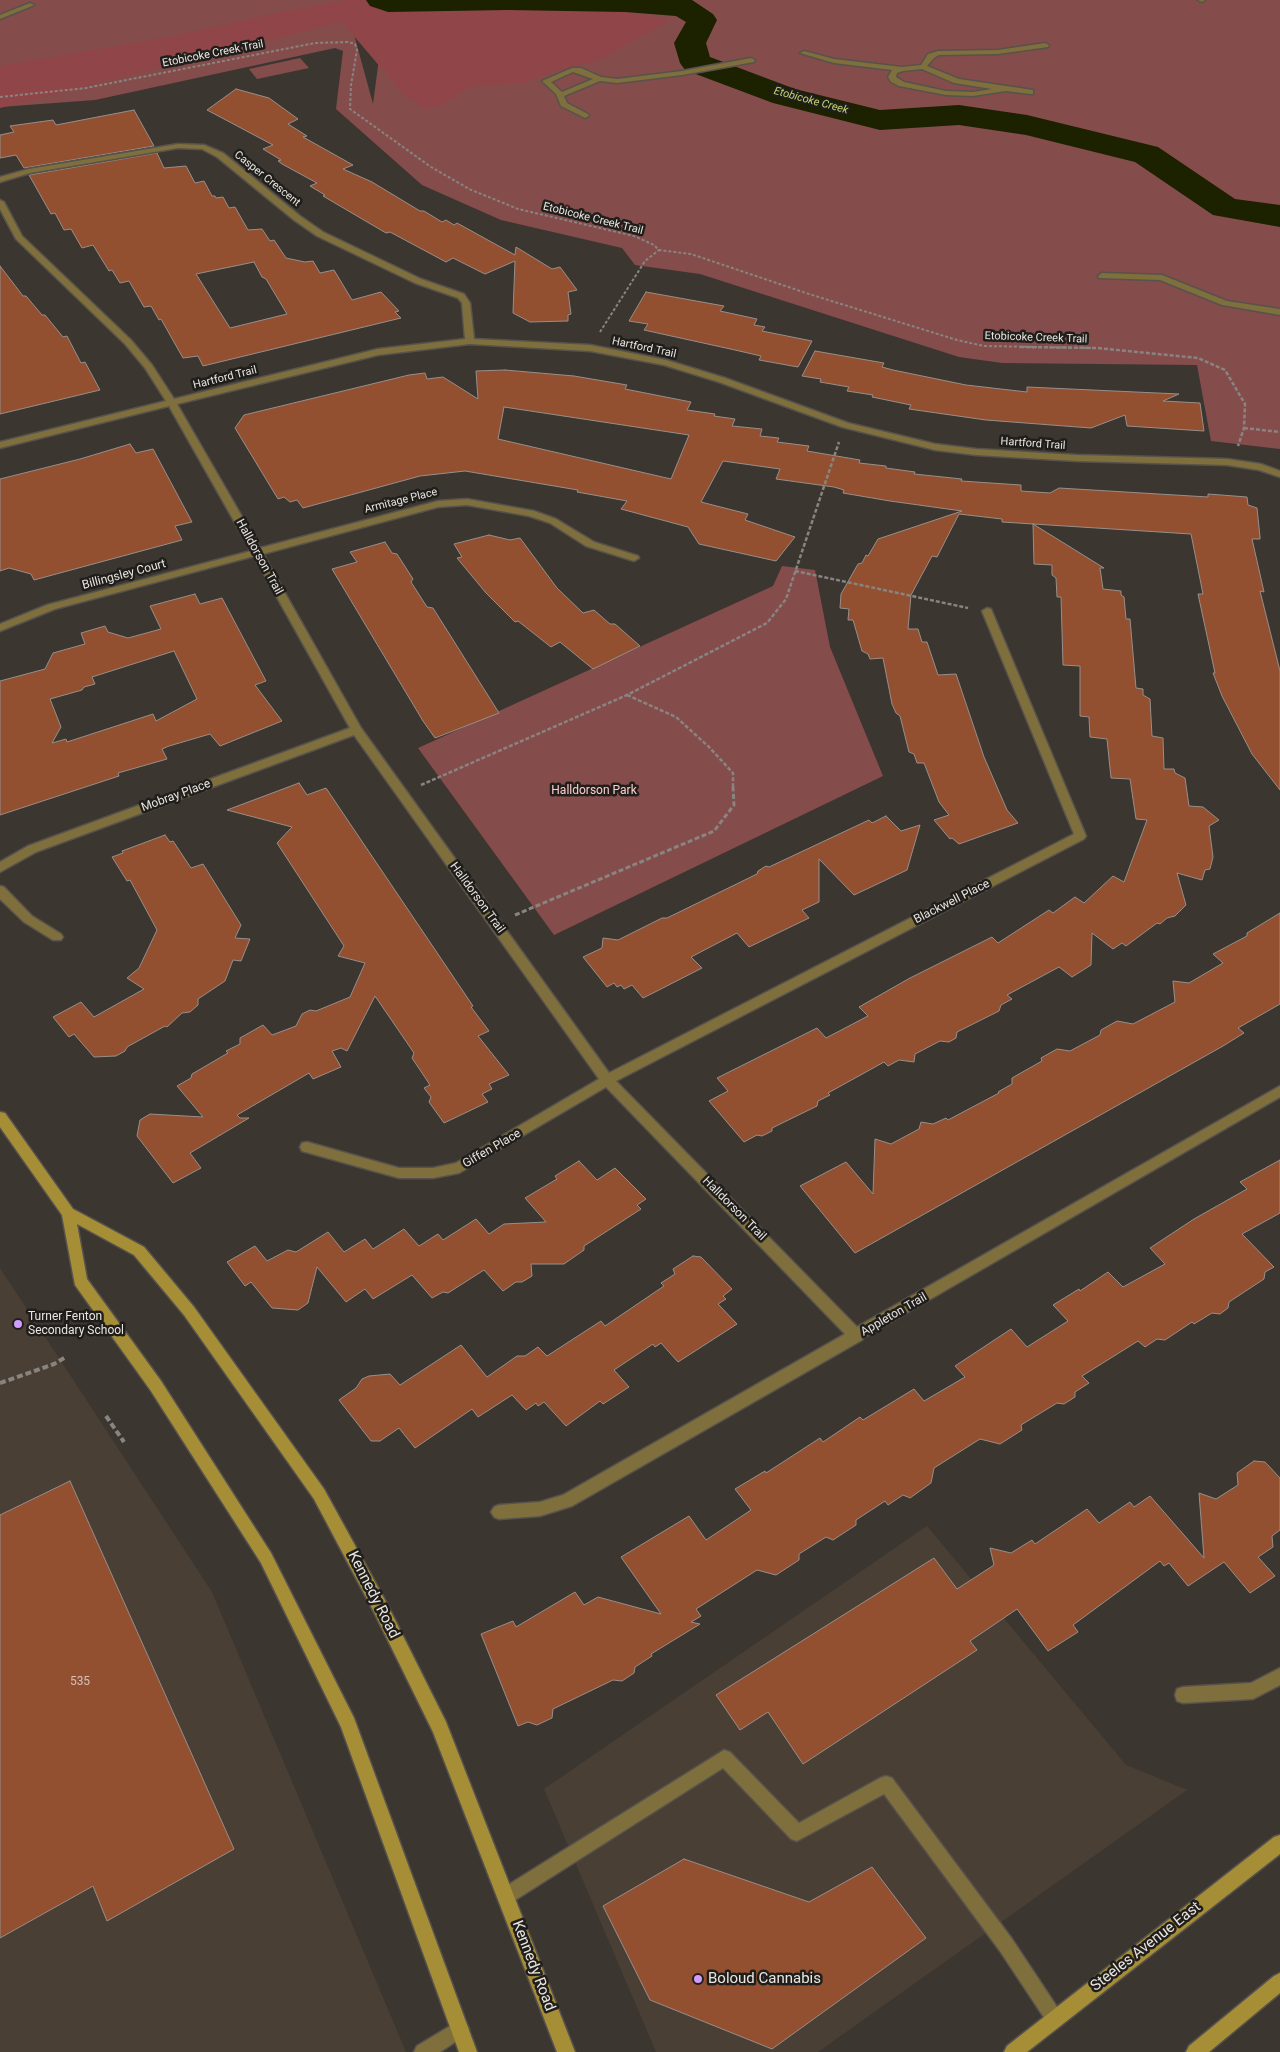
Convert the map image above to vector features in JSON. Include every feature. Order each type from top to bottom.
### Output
[{"type":"main road","name":"Kennedy Road","points":[[0,1118],[68,1213],[80,1281],[156,1386],[266,1558],[348,1724],[468,2052]]},
{"type":"main road","name":"Kennedy Road","points":[[68,1213],[139,1252],[189,1311],[319,1494],[380,1607],[440,1728],[566,2052]]},
{"type":"main road","name":"Steeles Avenue East","points":[[1012,2052],[1280,1843]]},
{"type":"main road","points":[[1195,2052],[1280,1982]]},
{"type":"street","points":[[0,17],[30,5]]},
{"type":"street","points":[[923,66],[931,56],[938,53],[998,52],[1045,45]]},
{"type":"street","points":[[804,53],[834,61],[902,69]]},
{"type":"street","points":[[585,116],[564,104],[561,95],[546,82],[566,72],[578,70],[600,79],[617,80],[682,73],[751,60]]},
{"type":"street","points":[[1006,89],[965,94],[918,88],[892,79],[894,72],[923,66],[957,81],[1030,92]]},
{"type":"street","points":[[561,95],[600,79]]},
{"type":"street","name":"Casper Crescent","points":[[0,180],[28,171],[169,147],[192,145],[204,147],[220,155],[297,218],[320,234],[418,281],[461,296],[466,303],[470,340]]},
{"type":"street","points":[[0,202],[19,237],[128,342],[149,367],[172,403]]},
{"type":"street","points":[[1102,276],[1162,278],[1225,303],[1280,312]]},
{"type":"street","name":"Hartford Trail","points":[[0,445],[378,352],[470,340],[590,348],[666,363],[722,380],[845,425],[926,445],[976,452],[1077,458],[1227,462],[1260,467],[1280,474]]},
{"type":"street","name":"Halldorson Trail","points":[[172,403],[356,730],[607,1080],[857,1336]]},
{"type":"street","name":"Armitage Place","points":[[257,552],[438,504],[467,502],[532,513],[553,521],[590,544],[634,558]]},
{"type":"street","name":"Billingsley Court","points":[[0,628],[51,607],[257,552]]},
{"type":"street","name":"Blackwell Place","points":[[607,1080],[1080,836],[987,611]]},
{"type":"street","name":"Mobray Place","points":[[0,868],[32,849],[356,730]]},
{"type":"street","points":[[0,890],[28,918],[57,938]]},
{"type":"street","name":"Giffen Place","points":[[307,1147],[399,1173],[433,1173],[459,1168],[607,1080]]},
{"type":"street","name":"Appleton Trail","points":[[499,1512],[540,1509],[567,1501],[1280,1092]]},
{"type":"street","points":[[1183,1695],[1253,1690],[1280,1676]]},
{"type":"street","points":[[506,1896],[724,1758],[797,1833],[886,1784],[1006,1945],[1054,2019]]},
{"type":"street","points":[[423,2052],[460,2029]]},
{"type":"path","name":"Etobicoke Creek Trail","points":[[0,97],[86,88],[315,43],[348,42],[355,44],[357,50],[351,85],[350,109],[431,167],[469,188],[518,209],[634,236],[654,245],[659,250],[691,254],[809,294],[883,315],[957,340],[984,346],[1097,348],[1198,358],[1225,370],[1245,404],[1244,428],[1280,432]]},
{"type":"path","points":[[590,348],[633,278],[645,261],[659,250]]},
{"type":"path","points":[[402,794],[626,695],[767,623],[786,599],[845,425]]},
{"type":"path","points":[[795,571],[946,604],[987,611]]},
{"type":"path","points":[[496,924],[714,830],[734,805],[733,773],[709,747],[676,717],[626,695]]},
{"type":"path","points":[[0,1383],[66,1358]]},
{"type":"path","points":[[106,1416],[124,1442]]},
{"type":"shaded area","points":[[345,0],[563,0],[670,20],[600,60],[565,68],[523,83],[469,87],[443,105],[425,109],[404,95],[342,22],[0,108],[0,66],[178,35]]},
{"type":"shaded area","points":[[0,1268],[212,1592],[406,2052],[0,2052]]},
{"type":"shaded area","points":[[927,1526],[1126,1765],[1187,1790],[818,2052],[656,2052],[544,1789]]},
{"type":"green space","points":[[0,0],[1280,0],[1280,449],[1211,441],[1197,365],[1002,363],[959,357],[700,274],[635,265],[622,248],[501,220],[422,185],[336,109],[343,51],[335,48],[95,100],[0,107]],"holes":[[[353,25],[382,36],[373,104]]]},
{"type":"green space","points":[[300,58],[309,68],[257,79],[249,69]]},
{"type":"green space","name":"Halldorson Park","points":[[782,566],[815,570],[830,647],[883,776],[554,935],[418,748],[773,586]]},
{"type":"building","points":[[236,89],[269,98],[298,119],[288,124],[307,136],[303,137],[353,165],[343,169],[372,182],[442,222],[446,220],[454,225],[457,223],[515,255],[516,247],[552,269],[560,267],[577,290],[568,292],[571,314],[568,315],[568,321],[530,322],[513,313],[515,261],[485,274],[453,258],[446,262],[390,232],[386,233],[323,196],[325,195],[310,186],[317,183],[282,164],[278,161],[281,160],[263,149],[273,145],[207,110]]},
{"type":"building","points":[[134,110],[154,146],[24,168],[16,155],[0,158],[0,135],[14,132],[10,126],[53,120],[56,125]]},
{"type":"building","points":[[157,153],[164,168],[186,166],[195,183],[204,181],[212,196],[216,198],[223,197],[229,208],[235,207],[248,230],[262,229],[270,241],[274,240],[286,258],[305,262],[313,261],[320,273],[334,270],[352,300],[381,292],[399,311],[395,312],[401,318],[203,366],[198,356],[183,358],[161,319],[159,320],[151,306],[144,307],[129,281],[120,283],[112,270],[109,271],[93,245],[82,248],[71,229],[64,230],[55,213],[51,214],[29,175]],"holes":[[[254,262],[262,277],[266,279],[287,314],[230,328],[196,274]]]},
{"type":"building","points":[[0,266],[23,296],[26,296],[42,315],[45,315],[63,337],[67,336],[81,363],[85,362],[100,390],[0,414]]},
{"type":"building","points":[[646,292],[724,306],[720,311],[757,319],[754,325],[765,327],[762,331],[812,341],[798,367],[759,360],[761,356],[644,330],[648,324],[629,321]]},
{"type":"building","points":[[815,351],[884,363],[882,367],[966,385],[1027,392],[1027,387],[1179,394],[1163,401],[1200,403],[1204,431],[1127,426],[1125,415],[1091,428],[986,420],[909,409],[911,405],[872,397],[873,395],[847,391],[849,387],[820,382],[821,379],[802,376]]},
{"type":"building","points":[[505,370],[574,376],[627,385],[625,389],[691,402],[687,410],[735,419],[732,426],[762,429],[760,436],[779,438],[777,442],[809,446],[807,451],[860,460],[859,463],[886,466],[886,468],[915,472],[914,474],[962,479],[961,481],[1021,485],[1021,491],[1050,493],[1059,488],[1208,497],[1208,494],[1247,497],[1248,505],[1257,508],[1260,539],[1252,539],[1264,592],[1260,591],[1280,671],[1280,790],[1252,754],[1222,696],[1213,673],[1215,673],[1198,594],[1203,594],[1191,534],[1002,522],[1002,519],[959,514],[937,557],[932,556],[911,595],[908,629],[918,629],[922,642],[927,642],[938,675],[956,674],[984,757],[1007,810],[1018,823],[959,844],[952,838],[950,839],[934,820],[949,815],[939,802],[924,763],[917,763],[914,754],[909,752],[900,716],[896,713],[892,704],[883,658],[870,659],[868,654],[862,651],[853,620],[848,620],[849,609],[840,608],[841,594],[858,564],[862,563],[866,555],[868,556],[878,539],[962,511],[843,493],[844,490],[834,487],[776,479],[780,469],[723,461],[701,502],[748,514],[745,520],[795,537],[776,561],[699,544],[688,527],[621,509],[627,501],[577,492],[578,490],[465,471],[420,476],[303,508],[297,500],[290,502],[284,497],[278,499],[235,428],[244,415],[409,375],[425,373],[427,379],[443,377],[478,399],[476,371]],"holes":[[[504,407],[689,435],[671,479],[498,439]]]},
{"type":"building","points":[[130,444],[136,453],[153,449],[192,522],[175,526],[182,540],[34,580],[31,574],[9,568],[0,571],[0,479]]},
{"type":"building","points":[[1033,524],[1104,568],[1100,568],[1103,589],[1121,591],[1121,595],[1124,597],[1126,619],[1130,619],[1136,688],[1143,689],[1143,695],[1150,699],[1152,736],[1163,738],[1164,769],[1174,769],[1175,773],[1185,778],[1189,806],[1203,807],[1219,820],[1209,826],[1213,857],[1210,869],[1205,870],[1202,880],[1177,873],[1186,905],[1175,916],[1167,918],[1160,924],[1157,923],[1126,946],[1122,943],[1113,949],[1092,933],[1091,965],[1072,977],[1059,967],[1007,995],[1012,999],[1001,1005],[999,1011],[957,1032],[956,1038],[949,1042],[940,1041],[915,1054],[914,1062],[899,1060],[888,1066],[884,1062],[828,1093],[830,1095],[818,1101],[817,1106],[772,1128],[772,1131],[762,1136],[757,1135],[744,1142],[709,1101],[728,1091],[717,1078],[817,1028],[826,1038],[868,1016],[859,1007],[910,978],[992,937],[998,943],[1049,910],[1053,913],[1075,897],[1084,903],[1113,876],[1124,882],[1147,820],[1136,819],[1130,779],[1111,778],[1107,739],[1090,737],[1089,717],[1080,716],[1080,666],[1063,665],[1061,597],[1057,597],[1056,578],[1052,575],[1052,565],[1034,564]]},
{"type":"building","points":[[489,535],[510,540],[520,538],[557,588],[583,613],[594,610],[610,624],[615,624],[640,646],[593,669],[560,642],[551,647],[518,621],[515,622],[486,593],[457,558],[462,557],[454,544]]},
{"type":"building","points":[[385,542],[392,553],[397,554],[413,579],[411,582],[427,607],[433,608],[499,713],[435,738],[423,721],[332,569],[357,562],[350,552]]},
{"type":"building","points":[[195,594],[200,604],[222,598],[266,681],[255,685],[282,721],[220,746],[210,734],[169,746],[162,749],[167,759],[118,773],[119,776],[0,815],[0,681],[45,669],[53,653],[85,644],[81,633],[105,626],[108,632],[128,638],[161,629],[150,606]],"holes":[[[174,651],[197,699],[156,721],[153,714],[67,742],[66,739],[52,743],[61,727],[50,699],[82,690],[84,687],[95,684],[92,677]]]},
{"type":"building","points":[[299,783],[307,795],[326,788],[473,1006],[471,1007],[489,1031],[478,1036],[509,1075],[489,1084],[492,1089],[482,1094],[488,1102],[444,1123],[429,1102],[431,1097],[424,1088],[430,1085],[412,1058],[414,1053],[375,996],[347,1051],[341,1048],[332,1051],[341,1067],[313,1079],[309,1073],[237,1115],[240,1118],[249,1118],[190,1153],[201,1168],[173,1183],[137,1136],[140,1120],[150,1114],[203,1117],[177,1086],[191,1078],[192,1074],[228,1053],[226,1051],[240,1044],[240,1038],[263,1025],[272,1035],[296,1026],[302,1014],[310,1010],[316,1011],[350,997],[365,963],[338,956],[344,946],[277,843],[292,827],[227,810]]},
{"type":"building","points":[[886,816],[901,831],[920,825],[907,870],[854,895],[819,859],[819,902],[802,910],[809,918],[749,947],[737,933],[691,957],[702,968],[643,998],[632,985],[624,989],[621,985],[617,987],[614,983],[607,987],[583,957],[602,948],[603,938],[618,940],[757,874],[758,871],[766,866],[769,867],[869,820],[872,823]]},
{"type":"building","points":[[165,835],[170,842],[173,841],[191,868],[203,864],[241,925],[235,938],[250,939],[241,961],[233,960],[225,981],[198,999],[198,1005],[190,1012],[182,1013],[167,1027],[165,1026],[127,1047],[125,1051],[116,1056],[94,1057],[74,1034],[69,1037],[53,1017],[81,1002],[94,1017],[144,989],[127,978],[139,968],[157,930],[130,880],[127,881],[112,857],[123,853],[122,851]]},
{"type":"building","points":[[1280,913],[1280,1004],[1238,1028],[1244,1033],[1223,1046],[855,1253],[800,1186],[846,1162],[873,1194],[875,1139],[891,1144],[919,1129],[921,1122],[933,1124],[946,1118],[948,1120],[999,1093],[1012,1084],[1012,1078],[1042,1061],[1041,1058],[1057,1049],[1070,1051],[1100,1035],[1101,1030],[1117,1021],[1133,1024],[1175,1002],[1173,981],[1189,983],[1223,963],[1213,954],[1247,936],[1247,933]]},
{"type":"building","points":[[1280,1160],[1280,1213],[1242,1234],[1274,1267],[1265,1272],[1264,1279],[1229,1302],[1228,1308],[1220,1314],[1212,1313],[1194,1324],[1192,1322],[1165,1340],[1157,1339],[1145,1347],[1138,1341],[1082,1376],[1089,1383],[1075,1392],[1075,1397],[1064,1404],[1057,1403],[1021,1425],[1022,1430],[1000,1444],[980,1439],[934,1468],[931,1483],[910,1498],[903,1495],[888,1505],[885,1501],[856,1520],[856,1525],[833,1540],[826,1537],[799,1554],[799,1560],[776,1575],[757,1570],[696,1609],[701,1616],[691,1622],[700,1624],[651,1654],[652,1656],[635,1667],[634,1673],[622,1681],[613,1680],[553,1709],[552,1718],[537,1725],[528,1722],[518,1726],[481,1634],[513,1621],[516,1627],[575,1592],[584,1605],[598,1597],[661,1614],[621,1557],[689,1516],[706,1540],[751,1510],[735,1489],[765,1471],[766,1473],[820,1438],[823,1442],[860,1417],[863,1420],[914,1389],[924,1401],[965,1377],[955,1366],[1011,1329],[1027,1347],[1068,1321],[1053,1305],[1079,1289],[1080,1291],[1108,1272],[1123,1287],[1165,1264],[1150,1248],[1194,1219],[1247,1189],[1240,1182]]},
{"type":"building","points":[[579,1161],[597,1180],[615,1168],[646,1199],[637,1205],[641,1209],[584,1246],[584,1250],[564,1264],[531,1264],[532,1276],[522,1282],[516,1282],[503,1291],[484,1270],[448,1293],[443,1292],[432,1298],[412,1275],[373,1299],[365,1289],[346,1302],[317,1267],[308,1303],[298,1310],[272,1308],[251,1282],[245,1286],[227,1262],[255,1246],[267,1261],[288,1250],[296,1252],[328,1232],[344,1252],[365,1239],[373,1249],[404,1229],[419,1246],[438,1234],[443,1240],[476,1219],[489,1234],[504,1224],[546,1222],[525,1198],[557,1179],[555,1176]]},
{"type":"building","points":[[693,1256],[701,1257],[732,1289],[723,1296],[726,1299],[718,1304],[737,1324],[678,1362],[661,1343],[655,1347],[653,1344],[614,1370],[629,1387],[603,1404],[600,1401],[566,1426],[544,1402],[538,1406],[536,1403],[526,1410],[512,1395],[478,1417],[472,1409],[415,1448],[399,1428],[380,1441],[371,1441],[339,1400],[356,1388],[362,1379],[369,1376],[390,1374],[400,1385],[461,1345],[487,1377],[517,1356],[525,1356],[538,1347],[547,1356],[601,1321],[605,1326],[664,1286],[661,1283],[675,1274],[673,1269]]},
{"type":"building","points":[[1254,1461],[1265,1462],[1280,1478],[1280,1530],[1272,1536],[1273,1547],[1258,1557],[1275,1576],[1250,1593],[1224,1562],[1188,1586],[1169,1563],[1164,1566],[1160,1561],[1073,1625],[1078,1632],[1048,1651],[1017,1609],[970,1641],[977,1650],[803,1764],[768,1712],[740,1730],[716,1695],[934,1558],[957,1589],[994,1565],[990,1548],[1011,1553],[1032,1540],[1035,1544],[1087,1509],[1099,1523],[1130,1502],[1134,1507],[1150,1496],[1204,1558],[1199,1493],[1216,1499],[1238,1485],[1237,1473]]},
{"type":"building","points":[[70,1481],[234,1849],[107,1921],[93,1886],[0,1938],[0,1515]]},
{"type":"building","points":[[684,1859],[809,1902],[872,1867],[926,1938],[772,2049],[650,2000],[603,1906]]},
{"type":"waterway","name":"Etobicoke Creek","points":[[381,0],[388,3],[508,1],[625,3],[684,7],[702,20],[690,43],[696,63],[784,96],[880,120],[959,115],[1027,125],[1146,154],[1175,172],[1225,208],[1280,216]]},
{"type":"place","name":"Turner Fenton Secondary School","points":[[18,1324]]},
{"type":"place","name":"Boloud Cannabis","points":[[698,1979]]}]
